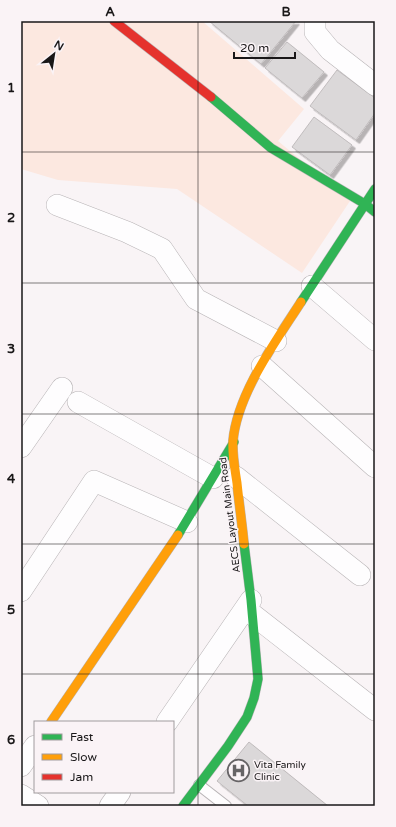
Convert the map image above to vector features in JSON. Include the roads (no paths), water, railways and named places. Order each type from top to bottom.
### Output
[{"type":"street","points":[[114,21],[208,94],[271,148],[365,204],[375,212]]},
{"type":"street","points":[[315,21],[315,32],[330,50],[375,85]]},
{"type":"street","name":"AECS Layout Main Road","points":[[183,806],[228,746],[247,717],[254,698],[258,679],[233,454],[235,430],[243,404],[276,341],[375,189]]},
{"type":"street","points":[[57,205],[127,232],[162,249],[196,299],[276,341]]},
{"type":"street","points":[[312,286],[375,340]]},
{"type":"street","points":[[262,366],[375,467]]},
{"type":"street","points":[[21,447],[62,388]]},
{"type":"street","points":[[78,402],[213,478]]},
{"type":"street","points":[[52,721],[187,522],[234,442]]},
{"type":"street","points":[[236,477],[360,575]]},
{"type":"street","points":[[21,591],[94,482],[187,522]]},
{"type":"street","points":[[168,721],[251,607],[373,703]]},
{"type":"street","points":[[21,766],[34,747]]},
{"type":"street","points":[[110,806],[119,793]]},
{"type":"street","points":[[21,795],[38,806]]},
{"type":"lane","points":[[199,785],[226,806]]},
{"type":"place","name":"Vita Family Clinic","points":[[238,771]]}]
